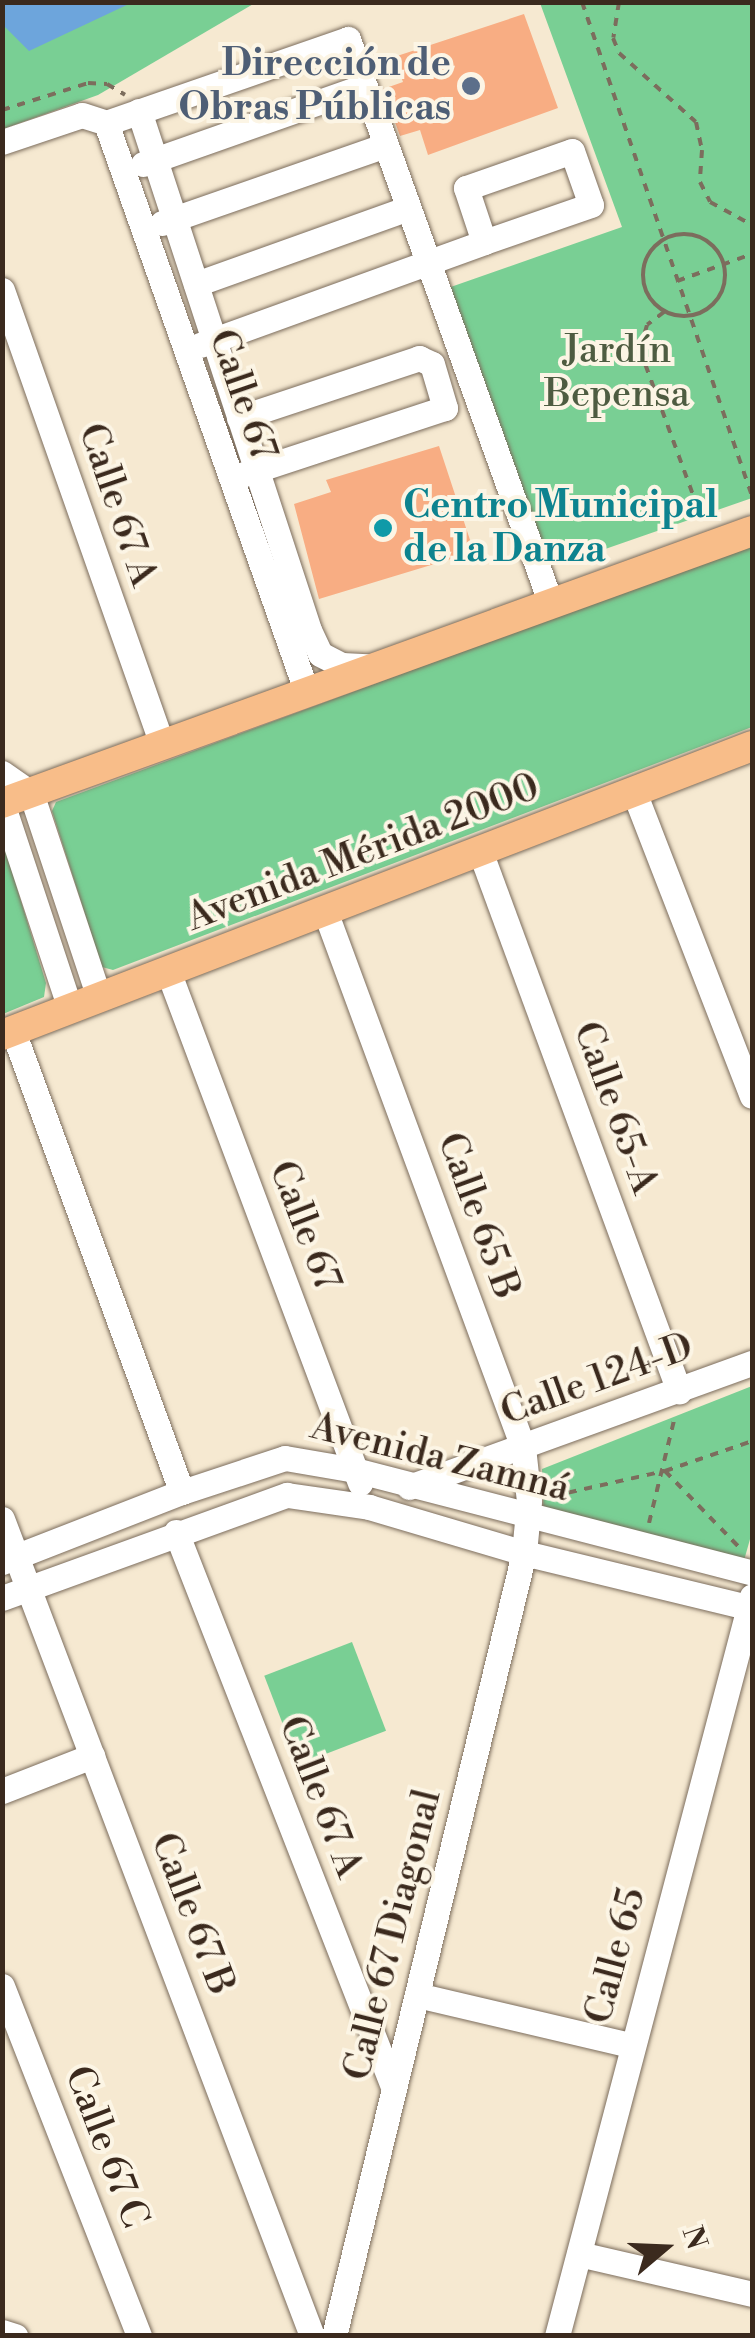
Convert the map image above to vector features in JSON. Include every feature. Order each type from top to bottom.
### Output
[{"type":"main road","points":[[17,798],[752,531]]},
{"type":"main road","name":"Avenida Mérida 2000","points":[[8,1033],[752,746]]},
{"type":"street","points":[[2,142],[82,115],[106,123],[348,39],[551,604]]},
{"type":"street","points":[[123,171],[364,86]]},
{"type":"street","points":[[139,112],[320,654],[342,664],[378,667]]},
{"type":"street","name":"Calle 67","points":[[106,123],[307,692]]},
{"type":"street","points":[[144,229],[386,145]]},
{"type":"street","points":[[186,350],[591,206],[572,151],[466,188],[484,242]]},
{"type":"street","points":[[196,284],[408,208]]},
{"type":"street","name":"Calle 67 A","points":[[2,290],[162,746]]},
{"type":"street","points":[[231,478],[445,408],[432,364],[420,358],[239,418]]},
{"type":"street","points":[[2,774],[17,798],[99,998]]},
{"type":"street","points":[[634,792],[752,1096]]},
{"type":"street","points":[[17,798],[70,1009]]},
{"type":"street","name":"Calle 65-A","points":[[480,851],[680,1391]]},
{"type":"street","name":"Calle 65 B","points":[[325,910],[523,1447],[527,1509],[524,1553]]},
{"type":"street","name":"Calle 67","points":[[168,971],[369,1506]]},
{"type":"street","points":[[8,1033],[182,1492]]},
{"type":"street","name":"Calle 124-D","points":[[410,1487],[752,1364]]},
{"type":"street","name":"Avenida Zamná","points":[[10,1559],[182,1492],[285,1458],[527,1509],[642,1546],[752,1574]]},
{"type":"street","name":"Avenida Zamná","points":[[2,1598],[287,1495],[369,1506],[524,1553],[751,1604]]},
{"type":"street","name":"Calle 67 B","points":[[2,1519],[10,1559],[28,1588],[312,2336]]},
{"type":"street","name":"Calle 67 A","points":[[176,1532],[394,2089]]},
{"type":"street","name":"Calle 67 Diagonal","points":[[334,2336],[524,1553]]},
{"type":"street","name":"Calle 65","points":[[557,2336],[631,2045],[751,1604]]},
{"type":"street","points":[[2,1790],[92,1756]]},
{"type":"street","name":"Calle 67 C","points":[[2,1986],[140,2336]]},
{"type":"street","points":[[416,1995],[631,2045]]},
{"type":"street","points":[[579,2254],[752,2294]]},
{"type":"street","points":[[2,2332],[16,2336]]},
{"type":"path","points":[[582,2],[752,496]]},
{"type":"path","points":[[616,5],[612,38],[618,53],[696,122],[701,136],[703,192],[710,202],[752,225]]},
{"type":"path","points":[[687,234],[701,237],[712,245],[724,264],[721,294],[702,312],[690,316],[664,312],[646,291],[643,278],[650,251],[663,240],[687,234]]},
{"type":"path","points":[[677,281],[752,254]]},
{"type":"path","points":[[664,312],[647,325],[640,350],[700,511]]},
{"type":"path","points":[[642,1546],[665,1471],[680,1391]]},
{"type":"path","points":[[527,1509],[752,1442]]},
{"type":"path","points":[[665,1471],[740,1548]]},
{"type":"green space","points":[[2,3],[255,3],[98,95],[3,129]]},
{"type":"green space","name":"Jardín Bepensa","points":[[540,3],[752,3],[752,498],[588,555],[540,558],[445,289],[622,227]]},
{"type":"green space","points":[[752,544],[752,727],[113,970],[102,967],[52,811],[56,802]]},
{"type":"green space","points":[[2,839],[46,983],[44,997],[3,1014]]},
{"type":"green space","points":[[752,1386],[752,1532],[743,1564],[544,1521],[542,1469]]},
{"type":"green space","points":[[352,1642],[386,1731],[298,1764],[264,1676]]},
{"type":"water","points":[[2,3],[131,3],[29,51],[3,25]]},
{"type":"building","name":"Dirección de Obras Públicas","points":[[524,14],[558,108],[428,155],[420,130],[400,136],[383,89],[403,82],[394,57]]},
{"type":"building","name":"Centro Municipal de la Danza","points":[[439,446],[474,552],[319,599],[294,504],[331,492],[326,480]]},
{"type":"place","name":"Dirección de Obras Públicas","points":[[471,86]]},
{"type":"place","name":"Centro Municipal de la Danza","points":[[383,528]]}]
